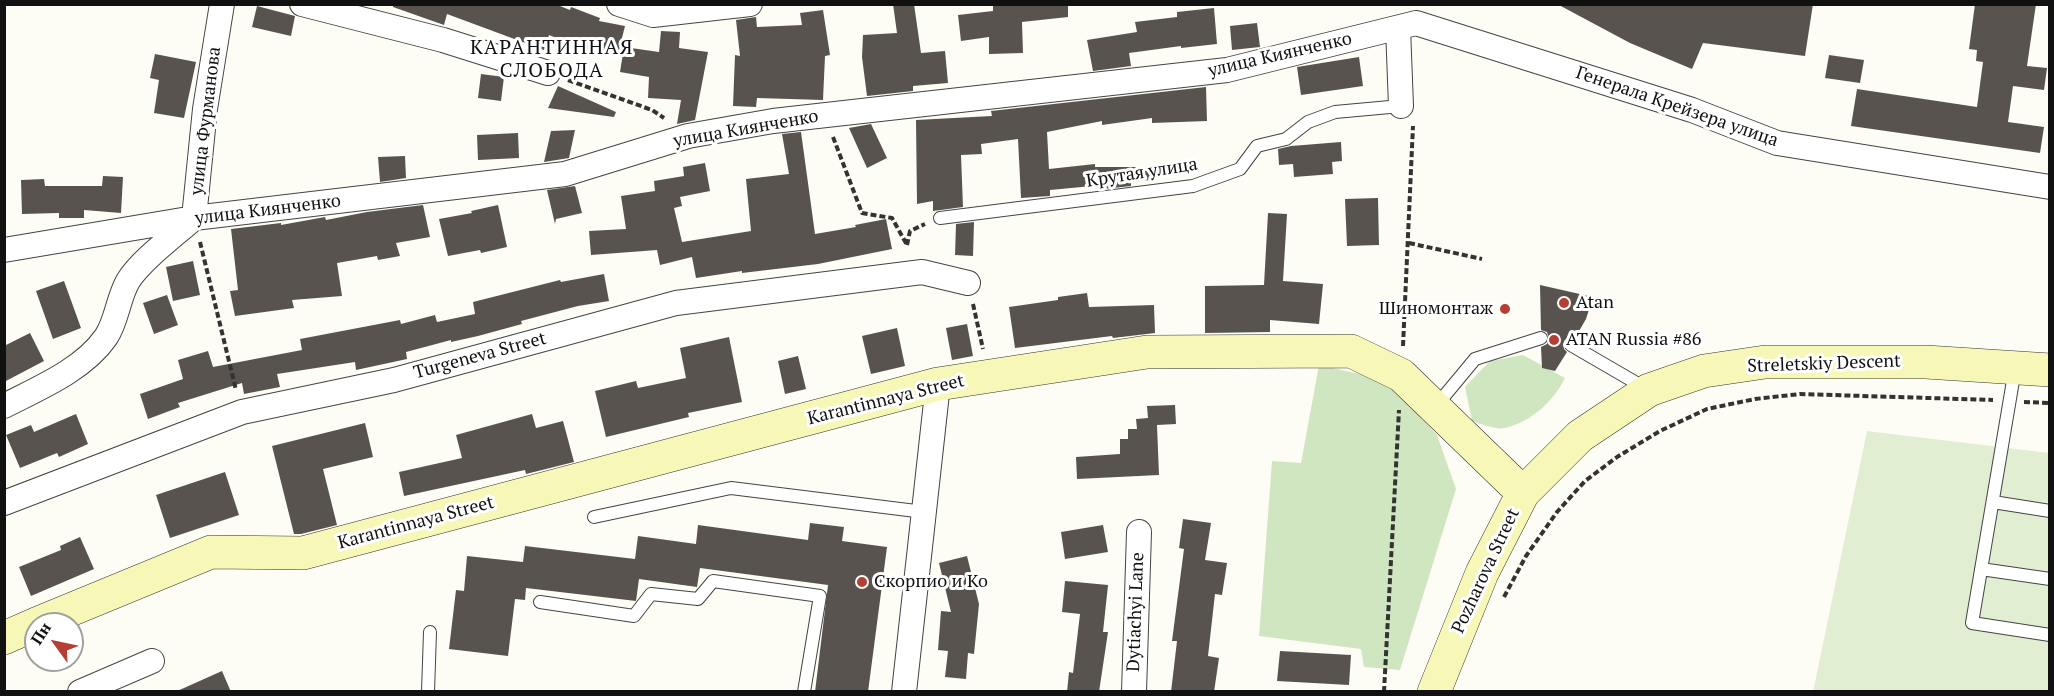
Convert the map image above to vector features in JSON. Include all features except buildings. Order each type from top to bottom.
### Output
[{"type":"main road","name":"Karantinnaya Street","points":[[65,612],[211,552],[303,553],[938,384],[1147,352],[1351,351],[1401,375],[1523,493]]},
{"type":"main road","name":"Streletskiy Descent","points":[[1580,436],[1649,390],[1704,371],[1765,362],[1926,362],[2049,370]]},
{"type":"main road","name":"Pozharova Street","points":[[1434,692],[1482,573],[1523,493],[1580,436]]},
{"type":"main road","points":[[4,638],[24,629]]},
{"type":"street","name":"улица Фурманова","points":[[194,218],[205,109],[222,4]]},
{"type":"street","points":[[302,4],[443,40],[548,73]]},
{"type":"street","points":[[620,4],[653,15],[750,4]]},
{"type":"street","name":"улица Киянченко","points":[[4,250],[194,218],[565,174],[688,136],[773,122],[1227,70],[1409,18]]},
{"type":"street","points":[[1407,111],[1409,18]]},
{"type":"street","name":"Генерала Крейзера улица","points":[[1409,18],[1692,110],[1777,142],[2049,187]]},
{"type":"street","points":[[4,406],[50,382],[86,359],[107,336],[127,282],[194,218]]},
{"type":"street","name":"Turgeneva Street","points":[[4,503],[242,412],[394,380],[676,303],[922,272],[968,283]]},
{"type":"street","points":[[904,692],[938,384]]},
{"type":"street","name":"Dytiachyi Lane","points":[[1134,692],[1139,532]]},
{"type":"street","points":[[80,692],[152,661]]},
{"type":"lane","name":"Крутая улица","points":[[940,218],[1193,186],[1240,169],[1257,146],[1286,139],[1308,122],[1335,112],[1407,111]]},
{"type":"lane","points":[[1434,407],[1475,359],[1541,338]]},
{"type":"lane","points":[[1571,345],[1649,390]]},
{"type":"lane","points":[[2015,368],[1972,623],[2049,635]]},
{"type":"lane","points":[[594,517],[731,488],[924,512]]},
{"type":"lane","points":[[1993,502],[2049,511]]},
{"type":"lane","points":[[1981,569],[2049,579]]},
{"type":"lane","points":[[540,603],[633,616],[651,594],[698,599],[713,581],[820,596],[804,692]]},
{"type":"lane","points":[[428,692],[430,632]]},
{"type":"path","points":[[548,73],[652,110],[688,136]]},
{"type":"path","points":[[1384,692],[1409,243],[1407,111]]},
{"type":"path","points":[[824,116],[862,213],[892,218],[907,244]]},
{"type":"path","name":"улица Фурманова","points":[[194,218],[242,412]]},
{"type":"path","points":[[909,274],[907,244],[910,231],[940,218]]},
{"type":"path","points":[[1409,243],[1482,259]]},
{"type":"path","points":[[968,283],[990,376]]},
{"type":"path","points":[[1500,605],[1533,547],[1557,512],[1585,481],[1617,457],[1660,431],[1707,410],[1755,399],[1800,394],[2049,403]]},
{"type":"green space","points":[[1523,355],[1565,378],[1555,395],[1533,416],[1515,425],[1497,428],[1472,421],[1465,387],[1490,361]]},
{"type":"green space","points":[[1319,365],[1387,380],[1437,435],[1456,489],[1400,670],[1364,667],[1361,649],[1259,636],[1272,461],[1301,463]]},
{"type":"green space","points":[[1867,431],[2049,453],[2049,691],[1813,692]]},
{"type":"place","name":"Atan","points":[[1564,303]]},
{"type":"place","name":"Шиномонтаж","points":[[1505,309]]},
{"type":"place","name":"ATAN Russia #86","points":[[1554,340]]},
{"type":"place","name":"Скорпио и Ко","points":[[862,582]]},
{"type":"district","name":"КАРАНТИННАЯ СЛОБОДА","points":[[552,60]]}]
